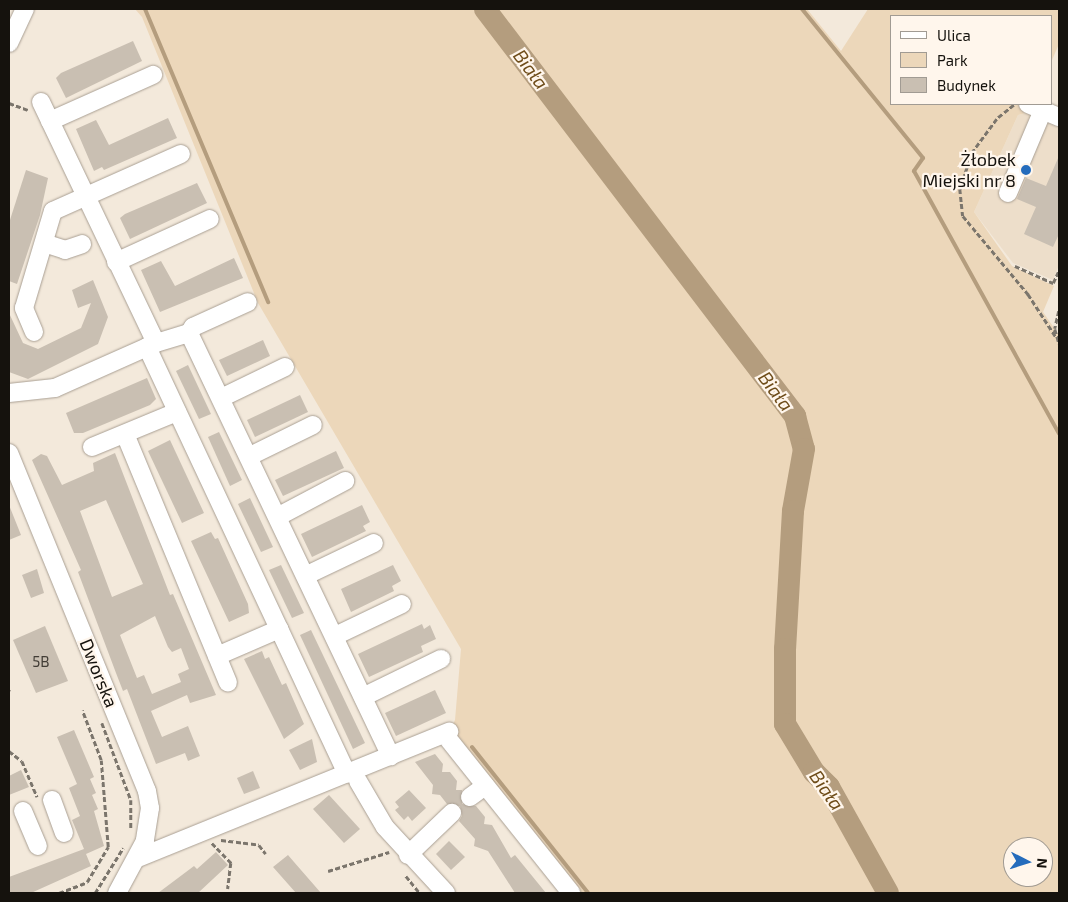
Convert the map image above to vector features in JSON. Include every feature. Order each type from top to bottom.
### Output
[{"type":"street","points":[[9,42],[25,9]]},
{"type":"street","points":[[50,122],[153,75]]},
{"type":"street","points":[[41,102],[116,262],[151,345],[176,412],[279,629],[353,777],[405,852],[446,893]]},
{"type":"street","points":[[1008,193],[1036,107],[1059,118]]},
{"type":"street","points":[[34,332],[24,308],[53,212],[181,154]]},
{"type":"street","points":[[116,262],[210,219]]},
{"type":"street","points":[[44,243],[65,250],[82,244]]},
{"type":"street","points":[[9,393],[55,388],[151,345],[189,333],[193,327],[248,302]]},
{"type":"street","points":[[189,333],[279,516],[392,756]]},
{"type":"street","points":[[221,398],[285,367]]},
{"type":"street","points":[[92,447],[176,412]]},
{"type":"street","points":[[250,456],[314,425]]},
{"type":"street","points":[[125,434],[228,683]]},
{"type":"street","name":"Dworska","points":[[9,453],[147,791],[149,826],[138,858],[117,893]]},
{"type":"street","points":[[279,516],[346,481]]},
{"type":"street","points":[[307,575],[374,543]]},
{"type":"street","points":[[335,636],[402,604]]},
{"type":"street","points":[[216,656],[279,629]]},
{"type":"street","points":[[363,697],[441,659]]},
{"type":"street","points":[[138,858],[353,777],[392,756],[449,736],[485,786],[571,893]]},
{"type":"street","points":[[470,797],[485,786]]},
{"type":"street","points":[[46,802],[64,833]]},
{"type":"street","points":[[23,811],[38,846]]},
{"type":"street","points":[[405,852],[452,813]]},
{"type":"street","points":[[525,852],[557,893]]},
{"type":"path","points":[[1017,105],[997,119],[972,153],[960,189],[963,216],[1028,294],[1059,343]]},
{"type":"path","points":[[1015,266],[1053,283],[1059,270]]},
{"type":"path","points":[[1056,337],[1059,311]]},
{"type":"path","points":[[59,893],[87,882],[108,847],[100,760],[82,710]]},
{"type":"path","points":[[98,713],[131,800],[131,835]]},
{"type":"path","points":[[9,751],[22,761],[46,802]]},
{"type":"path","points":[[228,889],[231,863],[207,838],[259,845],[266,854]]},
{"type":"path","points":[[95,893],[126,843]]},
{"type":"path","points":[[328,871],[405,852]]},
{"type":"path","points":[[406,876],[420,893]]},
{"type":"shaded area","name":"Żłobek Miejski nr 8","points":[[1026,113],[1059,128],[1059,265],[1053,280],[1013,263],[974,212],[1018,115]]},
{"type":"green space","points":[[135,9],[807,9],[841,51],[868,9],[1059,9],[1059,44],[1053,58],[1053,15],[890,15],[890,105],[1030,105],[1026,113],[1018,115],[974,212],[1012,266],[1054,286],[1043,312],[1059,335],[1059,893],[577,893],[449,732],[455,720],[461,649],[258,303],[142,17]]},
{"type":"building","points":[[133,41],[142,61],[66,98],[56,78],[61,73]]},
{"type":"building","points":[[168,118],[177,138],[104,170],[102,167],[94,171],[76,129],[96,120],[109,145]]},
{"type":"building","points":[[1059,156],[1059,234],[1053,247],[1024,234],[1036,207],[1017,199],[1026,178],[1046,186]]},
{"type":"building","points":[[26,170],[48,178],[40,215],[17,284],[9,281],[9,223]]},
{"type":"building","points":[[197,183],[207,203],[130,239],[120,218],[125,214]]},
{"type":"building","points":[[234,258],[243,278],[160,312],[141,270],[161,261],[175,286]]},
{"type":"building","points":[[93,280],[108,317],[98,344],[28,379],[9,372],[9,313],[23,343],[38,349],[81,328],[91,303],[78,308],[72,290]]},
{"type":"building","points":[[263,340],[270,356],[227,376],[219,360]]},
{"type":"building","points":[[188,365],[211,414],[199,419],[176,371]]},
{"type":"building","points":[[147,378],[156,399],[150,405],[83,433],[74,433],[66,413]]},
{"type":"building","points":[[300,395],[308,412],[255,437],[247,420]]},
{"type":"building","points":[[219,432],[242,480],[230,486],[208,437]]},
{"type":"building","points":[[170,440],[204,513],[182,523],[148,451]]},
{"type":"building","points":[[336,451],[344,468],[283,496],[275,480]]},
{"type":"building","points":[[115,453],[170,595],[173,594],[216,695],[190,703],[187,695],[151,711],[162,737],[188,726],[200,756],[188,761],[185,753],[156,764],[127,689],[123,691],[116,673],[78,572],[81,570],[32,460],[41,454],[47,456],[62,485],[94,471],[93,463]],"holes":[[[106,500],[143,584],[112,597],[80,511]],[[155,616],[168,647],[172,652],[181,648],[189,669],[178,674],[181,682],[152,694],[144,675],[137,678],[120,635]]]},
{"type":"building","points":[[250,498],[273,547],[261,552],[238,504]]},
{"type":"building","points":[[9,505],[21,535],[9,540]]},
{"type":"building","points":[[362,505],[370,522],[363,526],[366,531],[312,557],[301,534]]},
{"type":"building","points":[[211,532],[215,539],[218,538],[248,604],[249,613],[229,622],[191,541]]},
{"type":"building","points":[[281,565],[304,613],[292,618],[269,570]]},
{"type":"building","points":[[393,565],[401,581],[392,586],[394,591],[351,612],[341,589]]},
{"type":"building","points":[[37,569],[44,593],[31,598],[22,575]]},
{"type":"building","points":[[422,624],[424,629],[430,625],[436,639],[421,646],[423,652],[369,677],[358,654]]},
{"type":"building","points":[[45,626],[68,681],[36,693],[13,640]]},
{"type":"building","points":[[311,630],[365,743],[353,749],[300,635]]},
{"type":"building","points":[[262,651],[265,659],[269,657],[282,685],[286,683],[304,724],[284,739],[244,659]]},
{"type":"building","points":[[435,690],[446,713],[396,736],[385,713]]},
{"type":"building","points":[[74,730],[94,777],[90,779],[96,793],[92,795],[98,809],[94,811],[104,846],[86,854],[91,866],[31,893],[9,893],[9,877],[84,849],[72,820],[80,816],[69,788],[77,784],[57,737]]},
{"type":"building","points":[[312,739],[317,762],[300,770],[289,750]]},
{"type":"building","points":[[435,754],[443,764],[442,772],[450,772],[457,781],[456,790],[462,790],[462,804],[476,806],[485,817],[484,824],[492,825],[511,858],[515,855],[546,893],[515,893],[488,851],[474,846],[475,839],[459,821],[462,816],[460,806],[447,804],[440,795],[432,794],[433,785],[415,762]]},
{"type":"building","points":[[21,770],[29,787],[9,795],[9,776]]},
{"type":"building","points":[[253,771],[260,788],[244,794],[237,778]]},
{"type":"building","points":[[409,790],[426,808],[412,821],[408,816],[404,820],[395,810],[399,807],[395,802]]},
{"type":"building","points":[[329,795],[360,829],[344,843],[313,809]]},
{"type":"building","points":[[449,841],[465,857],[451,870],[436,854]]},
{"type":"building","points":[[216,852],[228,865],[198,893],[158,893],[194,866],[197,869]]},
{"type":"building","points":[[288,855],[321,893],[296,893],[273,867]]},
{"type":"waterway","points":[[145,9],[268,302]]},
{"type":"waterway","name":"Biała","points":[[485,9],[795,416],[804,449],[793,511],[785,649],[785,724],[814,772],[829,787],[888,893]]},
{"type":"waterway","points":[[802,9],[923,158],[914,171],[1059,434]]},
{"type":"waterway","points":[[472,747],[588,893]]},
{"type":"place","name":"Żłobek Miejski nr 8","points":[[1026,170]]}]
